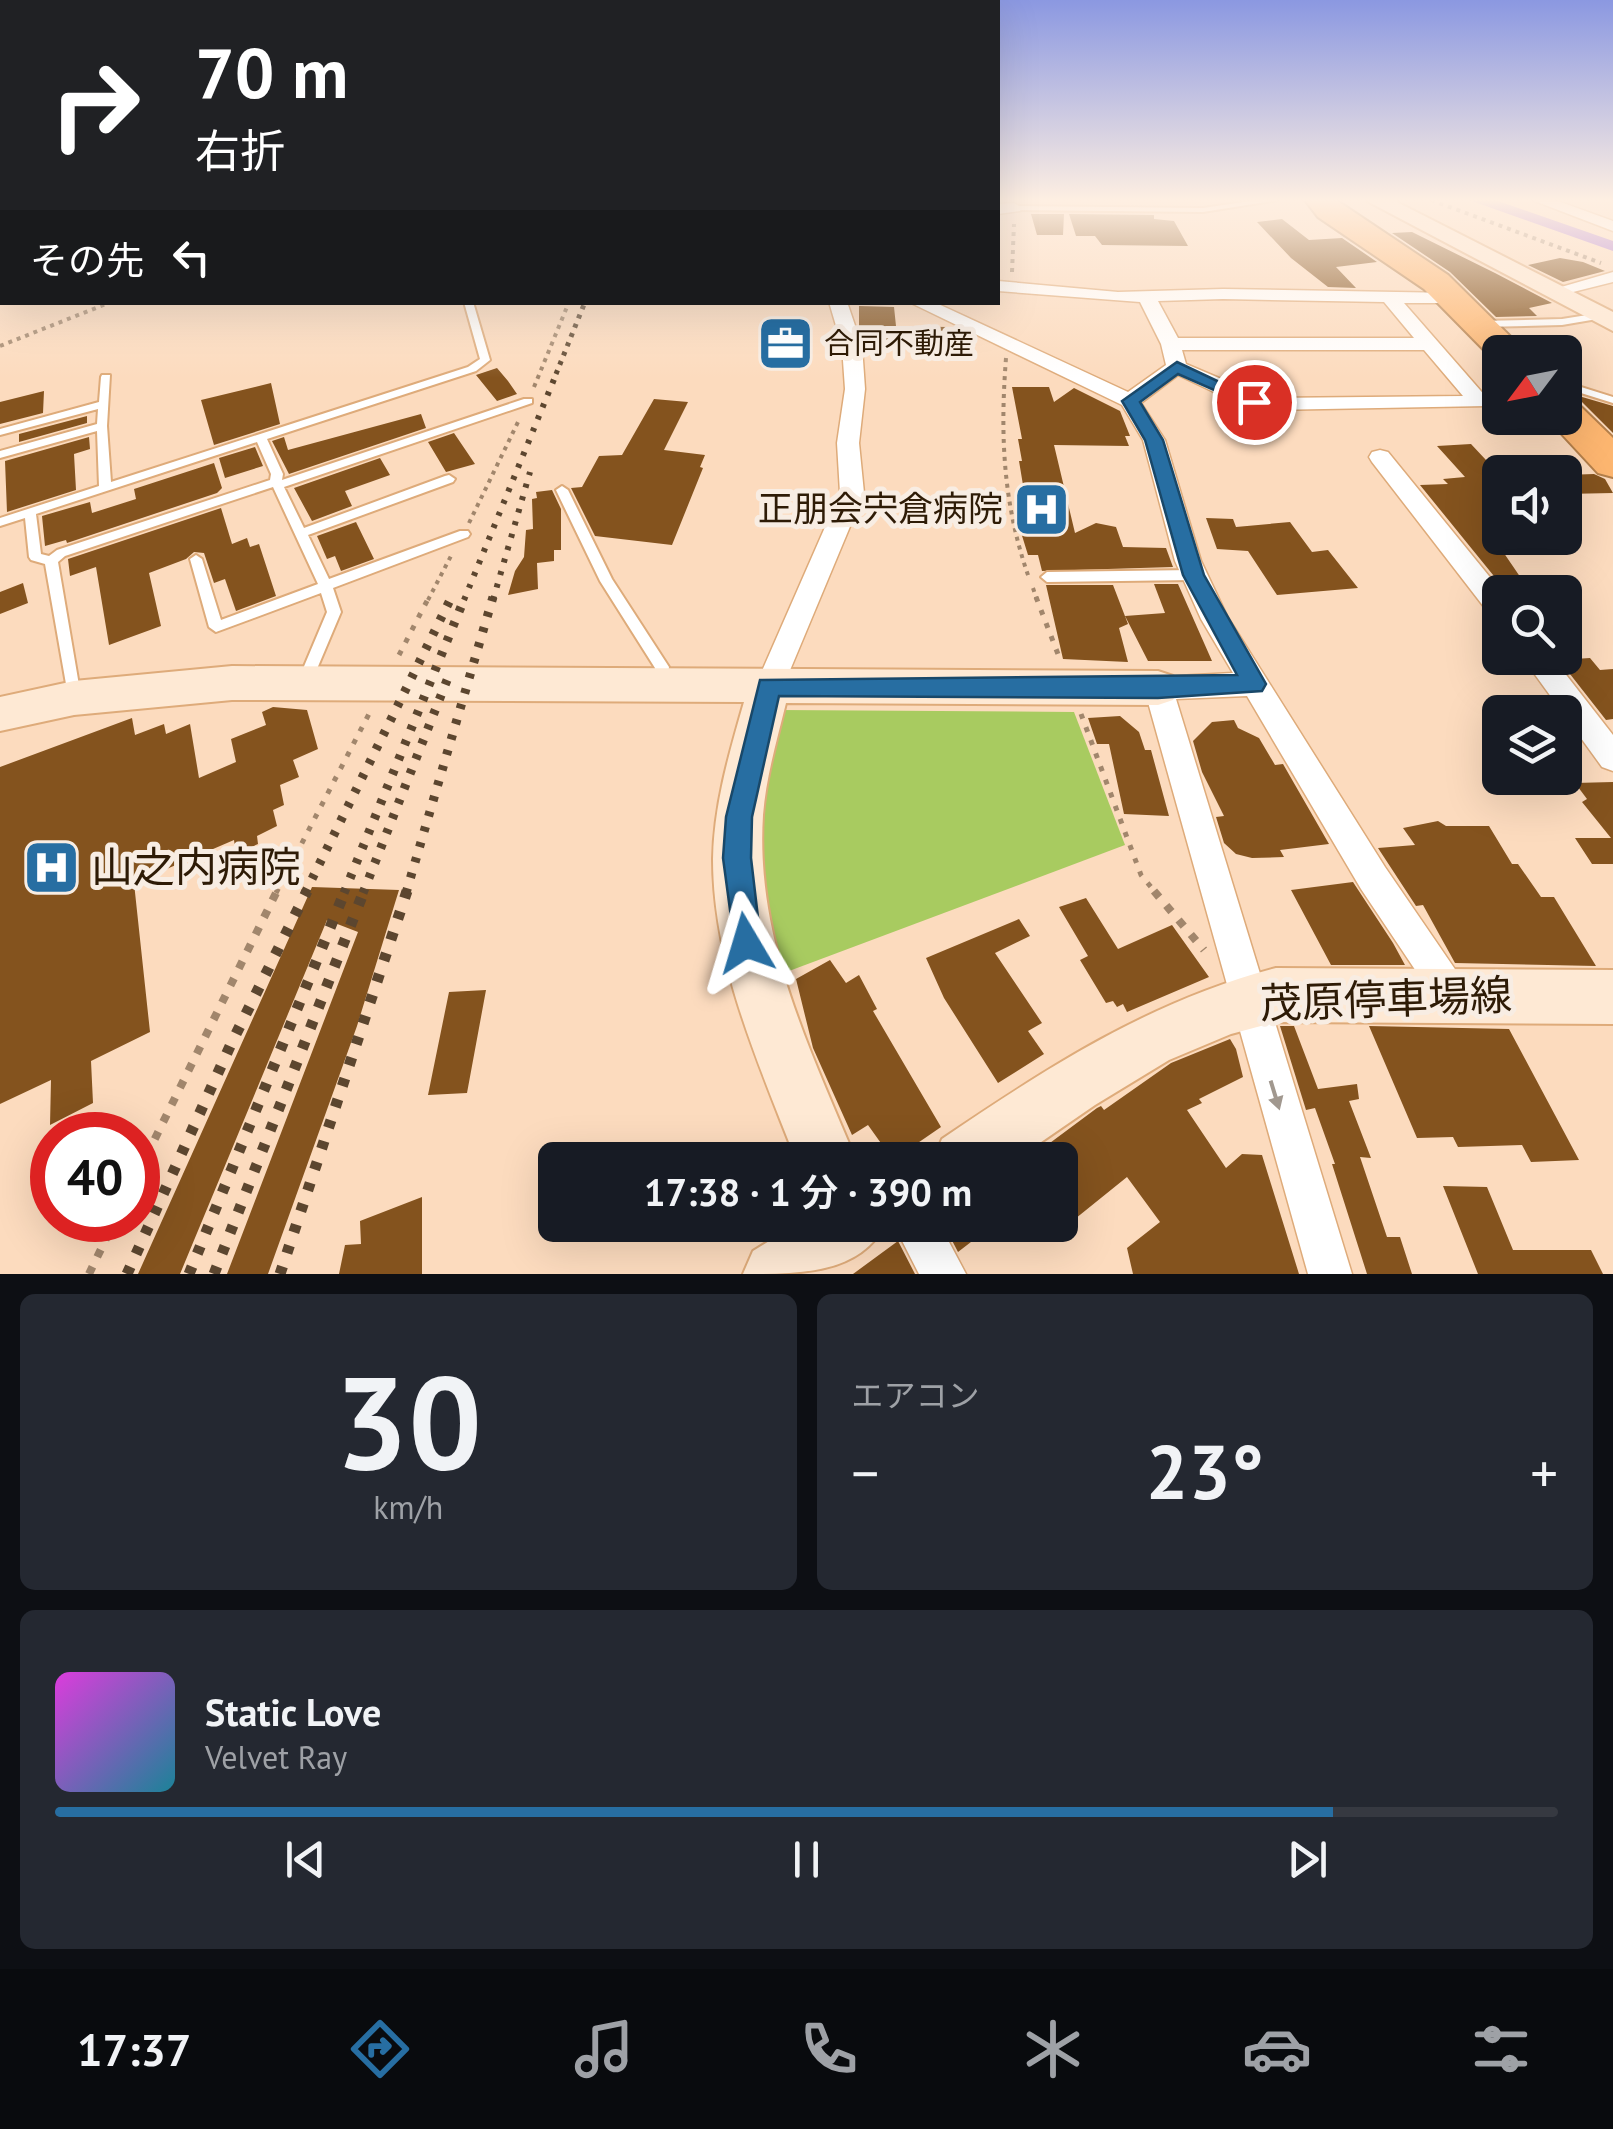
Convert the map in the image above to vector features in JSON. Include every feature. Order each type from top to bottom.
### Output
[{"type":"highway","points":[[1405,259],[1453,298],[1490,335]]},
{"type":"street","points":[[1490,259],[1606,320]]},
{"type":"street","points":[[1553,292],[1613,277]]},
{"type":"street","points":[[1004,287],[1147,297],[1223,294],[1453,298]]},
{"type":"street","points":[[1147,297],[1171,344],[1177,367],[1242,398],[1266,404],[1480,402],[1388,297]]},
{"type":"street","points":[[819,1142],[760,990],[746,943],[740,896],[739,817],[769,687],[852,493],[848,442],[855,389],[852,346],[838,305]]},
{"type":"street","points":[[925,305],[1130,401],[1154,440],[1193,575],[1254,684],[1374,878],[1453,994]]},
{"type":"street","points":[[1171,344],[1430,344]]},
{"type":"street","points":[[1130,401],[1177,367]]},
{"type":"street","points":[[1380,458],[1482,586]]},
{"type":"street","points":[[1550,675],[1613,758]]},
{"type":"street","points":[[0,714],[74,698],[168,687],[304,683],[1158,688],[1254,684]]},
{"type":"street","points":[[1158,688],[1330,1274]]},
{"type":"street","name":"茂原停車場線","points":[[990,1142],[1104,1065],[1162,1032],[1248,1001],[1276,995],[1613,996]]},
{"type":"street","points":[[776,1274],[825,1242]]},
{"type":"street","points":[[926,1242],[944,1274]]},
{"type":"lane","points":[[0,522],[480,366],[484,355],[469,305]]},
{"type":"lane","points":[[1479,324],[1606,320]]},
{"type":"lane","points":[[106,377],[102,426],[106,487]]},
{"type":"lane","points":[[1582,390],[1613,400]]},
{"type":"lane","points":[[30,511],[36,558],[51,561],[61,553],[528,401]]},
{"type":"lane","points":[[0,432],[104,404]]},
{"type":"lane","points":[[0,454],[102,426]]},
{"type":"lane","points":[[260,437],[334,612],[304,683]]},
{"type":"lane","points":[[302,534],[449,480]]},
{"type":"lane","points":[[562,490],[606,581],[662,667],[660,685]]},
{"type":"lane","points":[[196,560],[216,627],[464,534]]},
{"type":"lane","points":[[51,561],[74,698]]},
{"type":"lane","points":[[1047,576],[1193,575]]},
{"type":"path","points":[[1004,287],[1005,259]]},
{"type":"path","points":[[0,346],[103,305]]},
{"type":"path","points":[[160,1127],[220,1003],[464,534],[569,305]]},
{"type":"path","points":[[1008,343],[1000,448],[1006,506],[1065,672]]},
{"type":"path","points":[[1079,710],[1141,875],[1207,954]]},
{"type":"path","points":[[89,1274],[104,1242]]},
{"type":"green space","points":[[779,710],[1074,712],[1125,845],[773,977],[755,915],[761,786]]},
{"type":"building","points":[[1293,259],[1377,262],[1336,267],[1356,288],[1328,287]]},
{"type":"building","points":[[1431,259],[1468,259],[1552,303],[1529,308],[1537,316],[1496,317],[1450,272]]},
{"type":"building","points":[[1568,259],[1605,271],[1563,282],[1528,265]]},
{"type":"building","points":[[859,306],[894,307],[896,326],[947,327],[950,348],[866,346],[859,326]]},
{"type":"building","points":[[497,368],[517,394],[497,401],[476,375]]},
{"type":"building","points":[[271,383],[280,424],[214,445],[201,400]]},
{"type":"building","points":[[1012,387],[1049,387],[1054,402],[1074,388],[1120,411],[1130,436],[1125,436],[1129,446],[1054,445],[1075,533],[1096,523],[1116,527],[1123,547],[1166,548],[1173,567],[1042,571],[1038,555],[1028,555],[1015,513],[1019,513],[1016,496],[1025,497],[1019,461],[1018,439],[1022,439]]},
{"type":"building","points":[[44,391],[43,413],[0,424],[0,402]]},
{"type":"building","points":[[1582,397],[1613,406],[1613,433],[1582,402]]},
{"type":"building","points":[[654,399],[688,402],[664,450],[705,455],[672,545],[595,536],[571,488],[582,487],[599,456],[622,455]]},
{"type":"building","points":[[421,414],[426,428],[289,474],[272,441],[284,437],[288,450]]},
{"type":"building","points":[[87,416],[87,423],[19,442],[19,434]]},
{"type":"building","points":[[454,433],[475,464],[446,472],[428,442]]},
{"type":"building","points":[[89,437],[90,449],[74,454],[76,490],[7,512],[5,461]]},
{"type":"building","points":[[1471,444],[1482,456],[1482,555],[1505,555],[1519,575],[1493,575],[1420,485],[1448,484],[1443,479],[1465,477],[1437,446]]},
{"type":"building","points":[[255,447],[263,466],[225,478],[219,458]]},
{"type":"building","points":[[380,458],[390,475],[345,491],[352,506],[312,521],[294,488]]},
{"type":"building","points":[[214,463],[222,488],[217,493],[67,543],[66,540],[45,546],[42,516],[90,502],[92,513],[136,499],[134,489]]},
{"type":"building","points":[[1582,474],[1605,479],[1613,493],[1582,494]]},
{"type":"building","points":[[552,490],[561,509],[561,550],[554,550],[554,561],[537,563],[538,589],[508,595],[524,557],[526,530],[533,529],[532,499],[537,498],[536,492]]},
{"type":"building","points":[[221,508],[232,544],[247,538],[250,547],[259,544],[276,596],[236,611],[225,579],[214,583],[204,553],[194,552],[149,573],[161,626],[109,645],[96,567],[70,576],[68,559]]},
{"type":"building","points":[[1206,518],[1233,519],[1236,527],[1290,522],[1312,552],[1328,550],[1358,588],[1277,595],[1248,551],[1217,549]]},
{"type":"building","points":[[356,522],[374,559],[341,571],[335,556],[327,559],[317,536]]},
{"type":"building","points":[[23,583],[28,603],[0,614],[0,592]]},
{"type":"building","points":[[1154,584],[1178,584],[1212,661],[1148,661],[1125,616],[1165,613]]},
{"type":"building","points":[[1046,585],[1113,585],[1128,624],[1119,628],[1128,662],[1063,659]]},
{"type":"building","points":[[1590,658],[1600,670],[1613,669],[1613,719],[1606,720],[1571,675],[1582,675],[1582,659]]},
{"type":"building","points":[[273,707],[307,710],[318,749],[293,760],[299,777],[280,785],[284,805],[273,810],[277,826],[257,836],[258,844],[236,854],[234,840],[134,883],[150,1032],[91,1061],[93,1103],[75,1112],[50,1112],[51,1080],[0,1104],[0,767],[132,718],[135,735],[164,724],[166,734],[190,724],[199,778],[236,762],[231,739],[266,725],[262,712]]},
{"type":"building","points":[[1120,716],[1139,732],[1145,750],[1151,750],[1169,816],[1124,814],[1109,744],[1097,744],[1088,718]]},
{"type":"building","points":[[1234,720],[1238,728],[1259,738],[1275,765],[1283,764],[1329,844],[1280,850],[1284,857],[1252,858],[1236,854],[1224,843],[1216,817],[1224,816],[1202,772],[1193,741],[1212,722]]},
{"type":"building","points":[[1613,782],[1613,864],[1592,864],[1575,838],[1611,838],[1582,802],[1587,799],[1582,783]]},
{"type":"building","points":[[1438,821],[1446,826],[1489,826],[1512,864],[1518,864],[1541,897],[1554,897],[1596,966],[1455,963],[1423,905],[1416,906],[1378,848],[1415,845],[1403,828]]},
{"type":"building","points":[[1353,882],[1405,965],[1331,965],[1291,890]]},
{"type":"building","points":[[312,887],[399,890],[357,1026],[268,1274],[227,1274],[358,932],[327,920],[180,1274],[138,1274],[152,1242],[160,1242],[160,1225]]},
{"type":"building","points":[[1086,898],[1118,949],[1172,925],[1209,977],[1127,1012],[1123,1004],[1117,1007],[1113,1001],[1106,1003],[1080,960],[1088,956],[1059,907]]},
{"type":"building","points":[[1019,919],[1030,936],[995,953],[1042,1023],[1028,1031],[1044,1054],[998,1083],[944,998],[926,958]]},
{"type":"building","points":[[830,960],[846,983],[859,975],[877,1009],[873,1011],[941,1127],[919,1142],[880,1142],[868,1125],[852,1135],[813,1048],[796,979]]},
{"type":"building","points":[[486,990],[467,1093],[428,1095],[449,992]]},
{"type":"building","points":[[1280,1026],[1294,1026],[1318,1089],[1357,1084],[1359,1099],[1349,1101],[1371,1158],[1360,1157],[1387,1237],[1400,1237],[1412,1274],[1367,1274],[1335,1164],[1315,1108],[1306,1110]]},
{"type":"building","points":[[1369,1026],[1509,1029],[1579,1160],[1531,1162],[1522,1145],[1458,1147],[1453,1137],[1417,1138]]},
{"type":"building","points":[[1230,1039],[1243,1077],[1199,1099],[1202,1103],[1187,1110],[1226,1168],[1242,1154],[1262,1155],[1299,1274],[1133,1274],[1127,1248],[1160,1222],[1127,1177],[1078,1216],[1078,1142],[1051,1142],[1097,1108],[1101,1106],[1104,1110],[1171,1063]]},
{"type":"building","points":[[1443,1186],[1487,1187],[1513,1250],[1591,1250],[1603,1274],[1478,1274]]},
{"type":"building","points":[[422,1197],[422,1274],[339,1274],[345,1245],[361,1244],[360,1221]]},
{"type":"building","points":[[899,1242],[915,1274],[853,1274]]},
{"type":"building","points":[[953,1242],[971,1242],[958,1252]]},
{"type":"railway","points":[[556,374],[584,305]]},
{"type":"railway","points":[[464,600],[557,372]]},
{"type":"railway","points":[[493,600],[530,472]]},
{"type":"railway","points":[[344,893],[465,597]]},
{"type":"railway","points":[[406,893],[493,597]]},
{"type":"railway","points":[[305,893],[450,600]]},
{"type":"railway","points":[[363,893],[451,670]]},
{"type":"railway","points":[[127,1274],[231,1044],[307,891]]},
{"type":"railway","points":[[189,1274],[345,891]]},
{"type":"railway","points":[[214,1274],[364,891]]},
{"type":"railway","points":[[280,1274],[407,891]]},
{"type":"place","name":"合同不動産","points":[[785,344]]},
{"type":"place","name":"正朋会宍倉病院","points":[[1042,509]]},
{"type":"place","name":"山之内病院","points":[[52,867]]},
{"type":"route","points":[[746,943],[737,858],[739,817],[769,687],[1158,688],[1254,684],[1214,619],[1193,575],[1154,440],[1130,401],[1177,367],[1254,402]]}]
